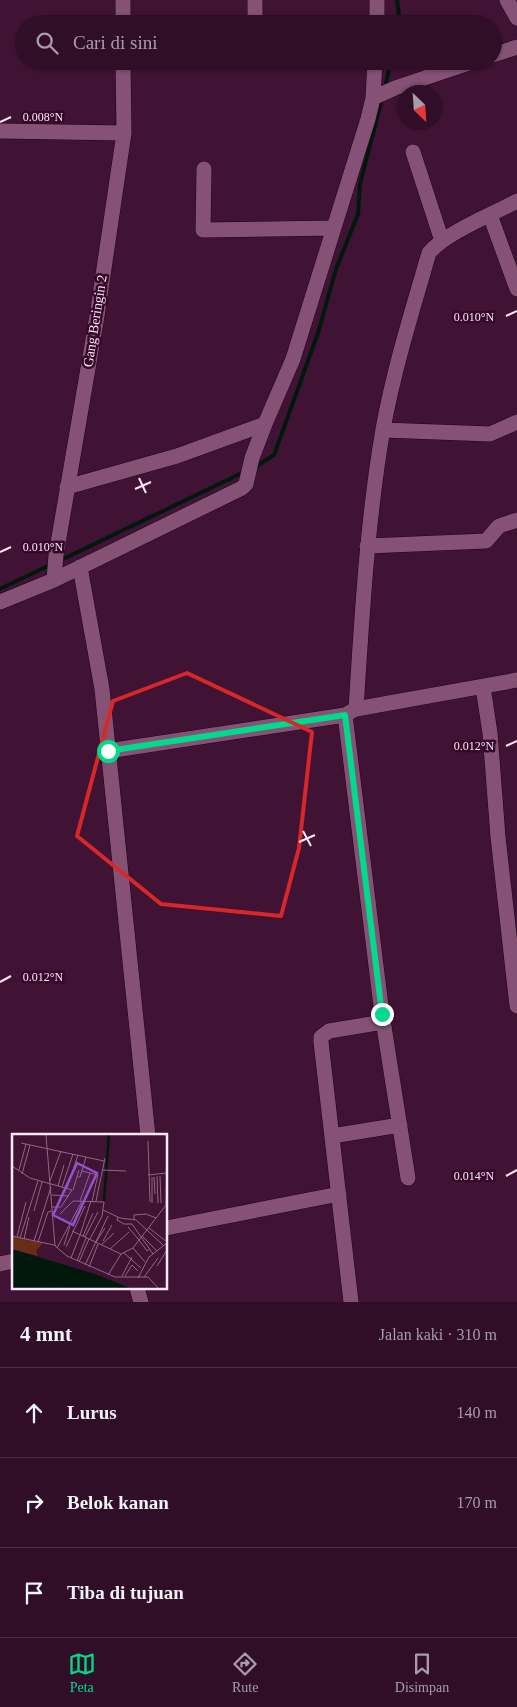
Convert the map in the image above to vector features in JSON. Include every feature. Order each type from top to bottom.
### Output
[{"type":"street","points":[[123,0],[123,15]]},
{"type":"street","points":[[255,0],[255,15]]},
{"type":"street","points":[[377,0],[377,15]]},
{"type":"street","points":[[508,0],[517,18]]},
{"type":"street","points":[[502,52],[517,48]]},
{"type":"street","name":"Gang Beringin 2","points":[[55,568],[97,316],[124,133],[124,70]]},
{"type":"street","points":[[0,602],[55,568],[80,567],[235,492],[246,484],[252,458],[293,359],[375,96],[376,70]]},
{"type":"street","points":[[375,96],[448,70]]},
{"type":"street","points":[[0,131],[124,133]]},
{"type":"street","points":[[413,152],[442,241]]},
{"type":"street","points":[[204,169],[203,230],[333,228]]},
{"type":"street","points":[[408,1178],[384,1022],[350,712],[367,546],[383,430],[395,374],[429,253],[434,246],[442,241],[517,201]]},
{"type":"street","points":[[490,215],[517,289]]},
{"type":"street","points":[[383,430],[490,434],[517,422]]},
{"type":"street","points":[[67,487],[178,456],[265,424]]},
{"type":"street","points":[[367,546],[486,541],[499,526],[517,520]]},
{"type":"street","points":[[80,567],[102,689],[148,1134]]},
{"type":"street","points":[[108,751],[350,712],[517,680]]},
{"type":"street","points":[[483,687],[490,733],[498,837],[517,1006]]},
{"type":"street","points":[[351,1302],[321,1037],[329,1031],[384,1022]]},
{"type":"street","points":[[332,1136],[400,1126]]},
{"type":"street","points":[[168,1228],[340,1194]]},
{"type":"highlighted area","points":[[187,673],[312,732],[299,848],[281,916],[161,904],[77,836],[113,701]]},
{"type":"waterway","points":[[397,0],[399,15]]},
{"type":"waterway","points":[[385,88],[389,70]]},
{"type":"waterway","points":[[255,467],[274,455],[318,333],[336,269],[358,214],[360,184],[382,99]]},
{"type":"waterway","points":[[59,561],[244,472]]},
{"type":"waterway","points":[[0,589],[52,564]]},
{"type":"route","points":[[108,751],[345,715],[382,1014]]}]
